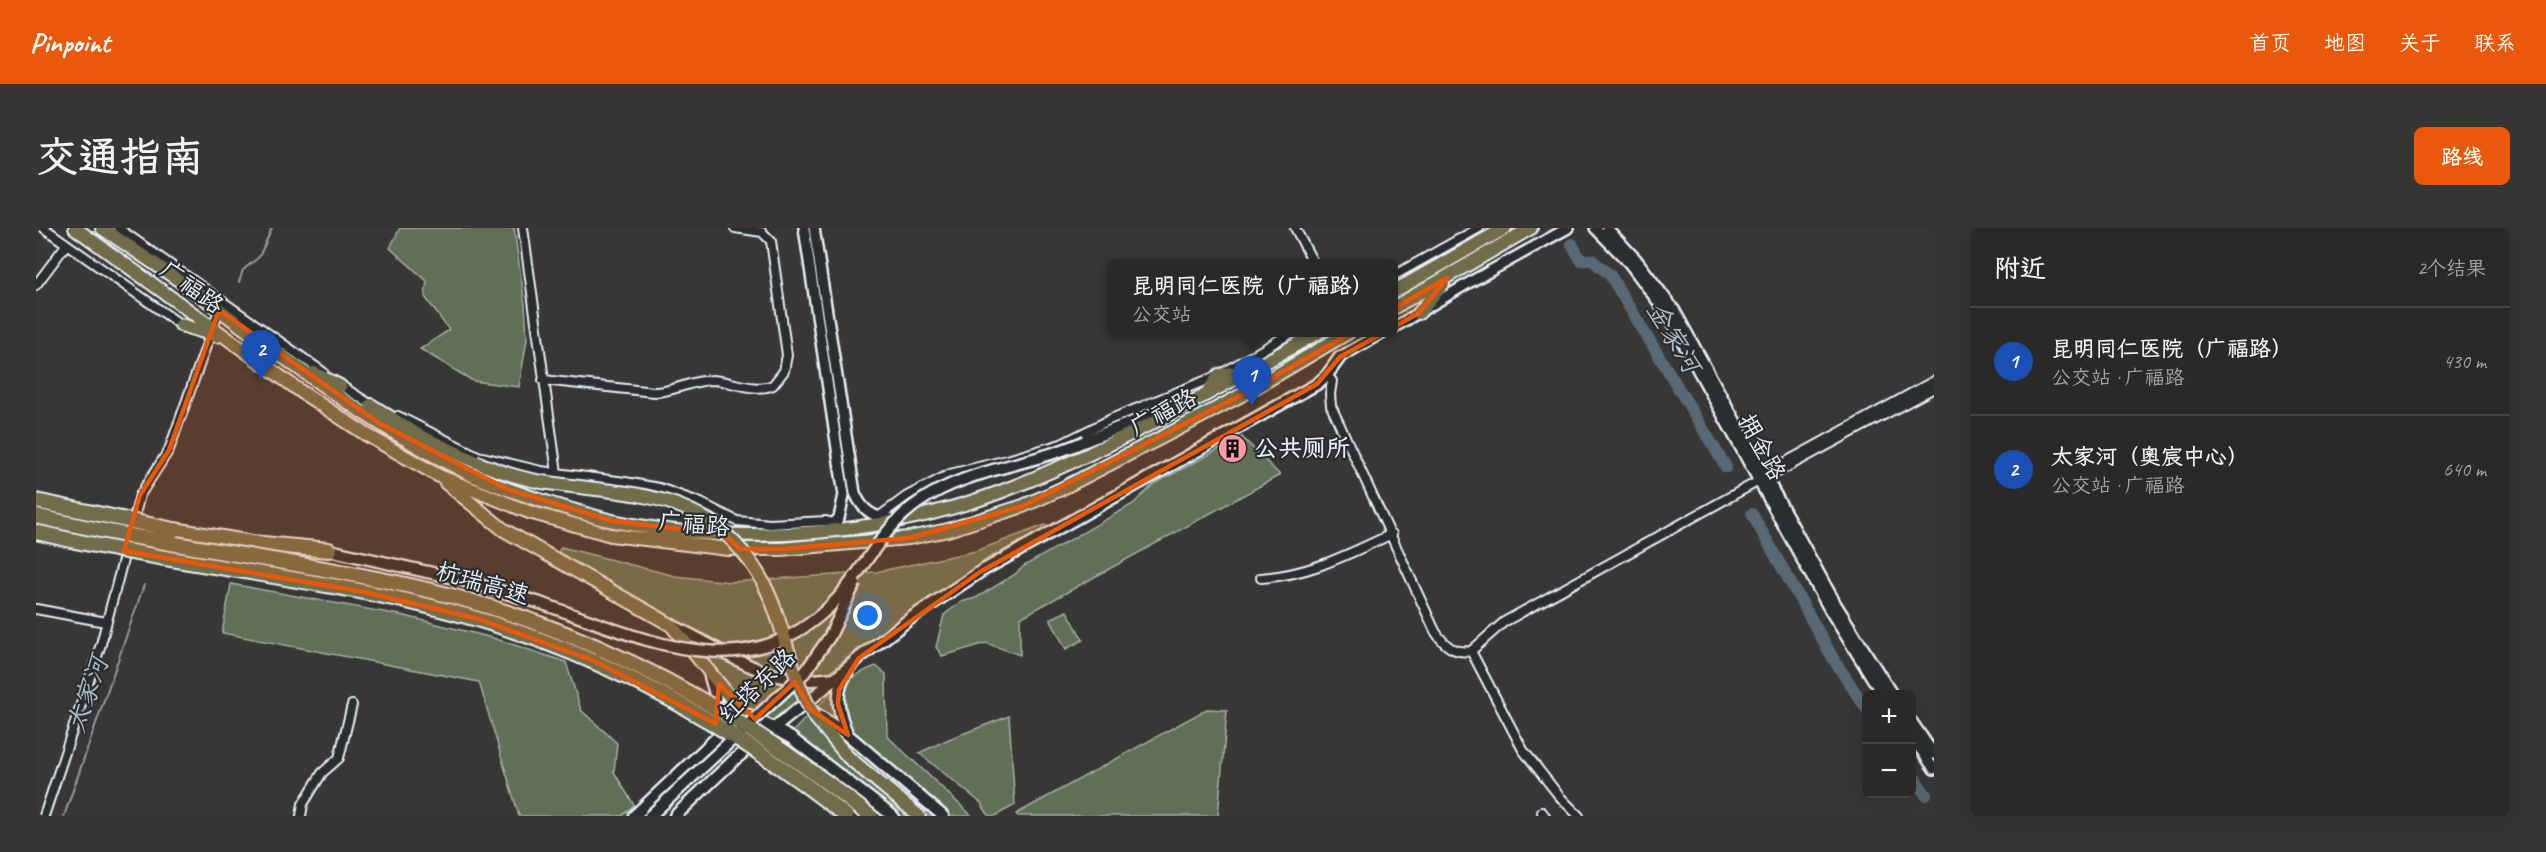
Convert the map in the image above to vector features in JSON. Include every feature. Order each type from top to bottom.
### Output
[{"type":"highway","points":[[36,501],[174,530],[252,543],[329,550]]},
{"type":"highway","name":"杭瑞高速","points":[[36,516],[136,538],[406,585],[492,607],[543,624],[642,666],[724,711],[797,759],[870,816]]},
{"type":"highway","name":"杭瑞高速","points":[[36,532],[164,559],[393,598],[460,614],[530,636],[619,672],[700,715],[780,766],[846,816]]},
{"type":"main road","points":[[66,228],[77,230]]},
{"type":"main road","name":"广福路","points":[[102,228],[193,291],[334,395],[415,445],[473,475],[533,498],[613,521],[667,529],[727,534],[778,534],[831,527],[854,527],[942,510],[1015,486],[1099,448],[1312,337]]},
{"type":"main road","points":[[1398,289],[1505,228]]},
{"type":"main road","points":[[1398,305],[1531,228]]},
{"type":"main road","name":"广福路","points":[[77,230],[212,331],[230,340],[303,393],[367,435],[439,476],[529,512],[611,535],[728,549],[781,549],[909,538],[948,530],[1023,506],[1061,489],[1251,390],[1342,337]]},
{"type":"main road","points":[[152,252],[193,291]]},
{"type":"main road","points":[[1419,313],[1448,278]]},
{"type":"main road","points":[[181,325],[212,331]]},
{"type":"main road","name":"红塔东路","points":[[675,816],[734,760],[911,618],[980,572],[1317,384],[1340,357]]},
{"type":"main road","points":[[294,366],[340,386]]},
{"type":"main road","points":[[329,550],[459,579],[537,602],[663,645],[704,652],[734,652],[764,646],[805,626],[838,598],[894,523],[915,504],[936,491],[972,476],[1045,457],[1207,393],[1219,375],[1251,370]]},
{"type":"main road","points":[[371,405],[418,435],[476,462],[534,480],[617,490],[656,498],[689,510],[719,529],[741,550],[765,587],[776,614],[795,678],[814,716],[840,749],[919,816]]},
{"type":"main road","points":[[439,476],[461,497],[504,530],[731,659],[765,673],[821,680],[837,677]]},
{"type":"main road","name":"红塔东路","points":[[650,816],[810,665],[835,627],[864,563]]},
{"type":"main road","points":[[670,625],[763,737],[863,816]]},
{"type":"main road","points":[[848,735],[838,704],[842,679],[854,663]]},
{"type":"main road","points":[[706,749],[714,733],[717,710],[708,670]]},
{"type":"main road","points":[[803,705],[848,735],[939,813]]},
{"type":"main road","points":[[743,712],[817,757],[893,816]]},
{"type":"main road","points":[[634,816],[743,712]]},
{"type":"street","points":[[44,228],[181,325]]},
{"type":"street","points":[[118,228],[251,320],[340,386],[371,405],[478,456],[523,468],[658,488],[701,503],[737,521],[831,527],[843,507],[844,495],[812,249],[814,228]]},
{"type":"street","points":[[523,228],[557,473]]},
{"type":"street","points":[[543,380],[665,392],[697,380],[717,380],[758,387],[773,385],[784,371],[787,354],[771,242],[762,232],[735,228]]},
{"type":"street","points":[[804,228],[812,249],[842,403],[855,494],[863,508],[879,517],[897,519]]},
{"type":"street","points":[[1295,228],[1311,259]]},
{"type":"street","points":[[1398,273],[1479,228]]},
{"type":"street","points":[[1398,324],[1568,228]]},
{"type":"street","name":"拥金路","points":[[1595,228],[1629,263],[1662,305],[1837,606],[1890,690]]},
{"type":"street","name":"拥金路","points":[[1607,228],[1636,259],[1669,301],[1763,478],[1829,609],[1880,690]]},
{"type":"street","points":[[36,285],[66,245]]},
{"type":"street","points":[[44,816],[83,704],[140,495],[169,450],[219,310]]},
{"type":"street","points":[[854,527],[879,517],[907,496],[950,474],[1051,447],[1111,419],[1219,375],[1286,337]]},
{"type":"street","points":[[1340,357],[1377,337]]},
{"type":"street","points":[[1327,375],[1332,381],[1331,406],[1442,642],[1459,651],[1471,651],[1504,622],[1934,381]]},
{"type":"street","points":[[1763,478],[1934,388]]},
{"type":"street","points":[[831,405],[842,403]]},
{"type":"street","points":[[1261,578],[1282,577],[1317,568],[1392,534]]},
{"type":"street","points":[[36,609],[106,622]]},
{"type":"street","points":[[1471,651],[1522,750],[1560,797],[1579,816]]},
{"type":"street","points":[[301,816],[303,804],[322,773],[339,758],[352,705]]},
{"type":"street","points":[[1916,729],[1934,754]]},
{"type":"street","points":[[1916,744],[1934,768]]},
{"type":"highlighted area","points":[[1447,278],[1419,313],[1340,357],[1317,384],[980,572],[859,658],[839,690],[838,704],[848,735],[810,709],[795,682],[755,719],[719,684],[716,724],[594,661],[478,619],[364,592],[124,551],[140,495],[169,450],[219,310],[379,423],[507,489],[613,521],[725,534],[740,549],[781,549],[909,538],[1023,506],[1251,390]]},
{"type":"green space","points":[[400,228],[514,228],[525,305],[527,339],[519,387],[473,381],[420,349],[449,330],[425,297],[427,281],[390,248]]},
{"type":"green space","points":[[1242,437],[1280,475],[1020,618],[1020,655],[986,643],[942,656],[936,647],[944,615],[961,602],[976,598],[1014,575],[1024,566],[1133,504],[1154,484]]},
{"type":"green space","points":[[1045,525],[1047,529],[989,558],[859,648],[770,722],[744,708],[713,667],[689,628],[558,553],[561,547],[675,576],[730,582],[876,572],[976,551]]},
{"type":"green space","points":[[231,584],[405,616],[493,638],[566,662],[581,710],[617,743],[614,772],[634,805],[622,816],[519,816],[479,682],[222,633]]},
{"type":"green space","points":[[1067,611],[1083,640],[1066,649],[1050,619]]},
{"type":"green space","points":[[876,666],[886,674],[887,736],[972,816],[902,816],[793,731],[842,685]]},
{"type":"green space","points":[[1207,709],[1227,710],[1218,816],[1018,816],[1016,814]]},
{"type":"green space","points":[[1009,716],[1015,805],[995,816],[989,816],[981,803],[919,753]]},
{"type":"waterway","name":"太家河","points":[[239,282],[243,270],[259,257],[272,228]]},
{"type":"waterway","name":"金家河","points":[[1572,244],[1581,260],[1592,260],[1610,275],[1726,467]]},
{"type":"waterway","name":"金家河","points":[[1752,514],[1834,660],[1862,702]]},
{"type":"waterway","name":"太家河","points":[[64,816],[144,585]]},
{"type":"waterway","name":"金家河","points":[[1916,780],[1926,795]]},
{"type":"place","name":"太家河（奥宸中心）","points":[[261,380]]},
{"type":"place","name":"昆明同仁医院（广福路）","points":[[1252,406]]},
{"type":"place","name":"公共厕所","points":[[1233,448]]}]
